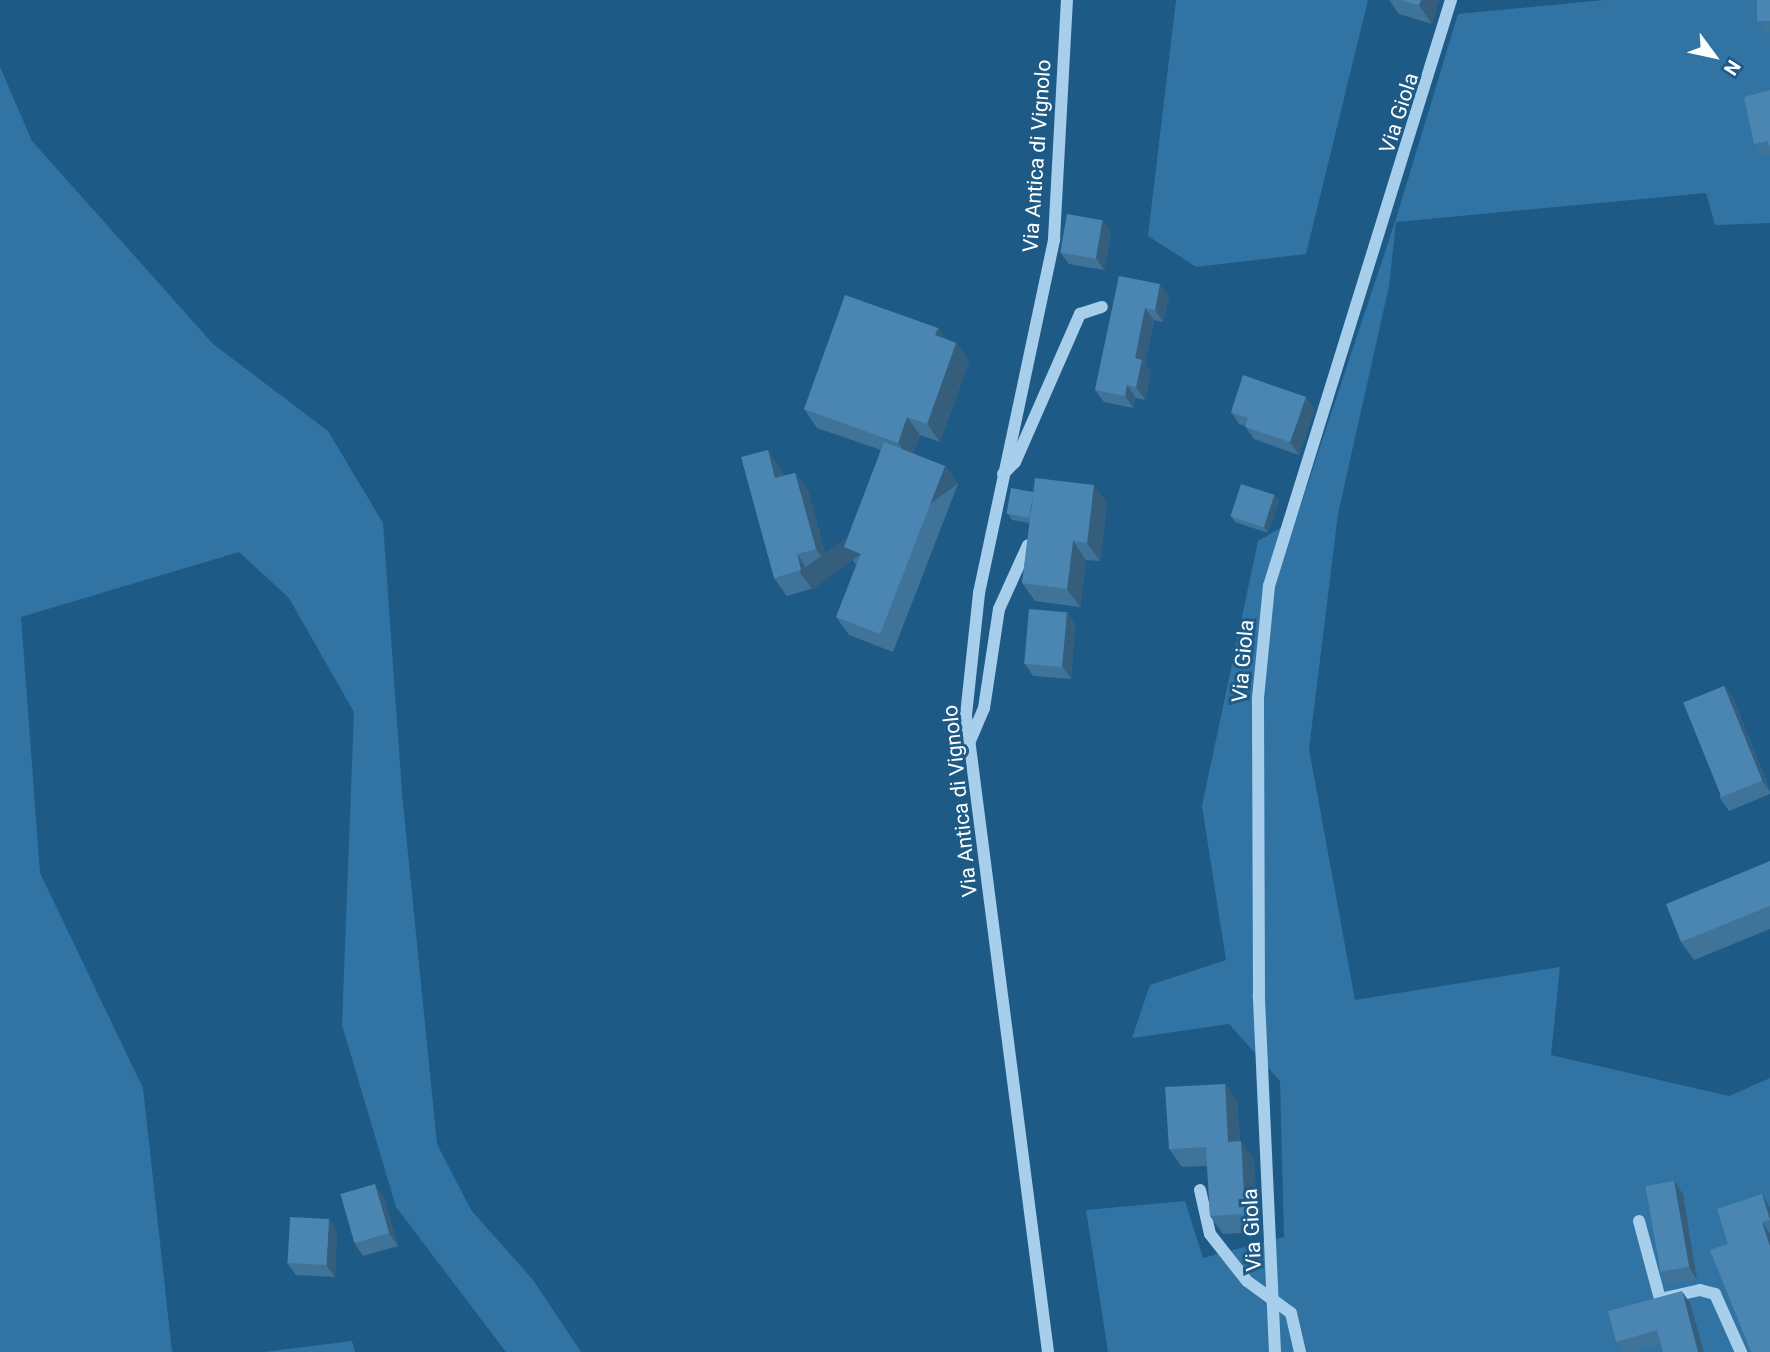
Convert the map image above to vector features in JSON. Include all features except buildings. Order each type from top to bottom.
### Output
[{"type":"street","name":"Via Antica di Vignolo","points":[[1048,1352],[966,715],[979,593],[1054,239],[1068,0]]},
{"type":"street","name":"Via Giola","points":[[1275,1352],[1275,1303],[1259,981],[1258,698],[1269,586],[1443,40],[1451,0]]},
{"type":"street","points":[[1003,474],[1015,462],[1080,314],[1102,307]]},
{"type":"street","points":[[970,741],[984,708],[999,609],[1028,545]]},
{"type":"street","points":[[1200,1190],[1210,1234],[1247,1281],[1291,1313],[1300,1352]]},
{"type":"street","points":[[1639,1221],[1660,1299],[1700,1290],[1715,1294],[1741,1352]]},
{"type":"shaded area","points":[[1176,0],[1368,0],[1306,254],[1196,267],[1148,236]]},
{"type":"shaded area","points":[[1604,0],[1770,0],[1770,223],[1715,225],[1706,193],[1396,222],[1389,286],[1338,514],[1309,749],[1355,1000],[1560,967],[1551,1055],[1729,1096],[1770,1078],[1770,1352],[1108,1352],[1086,1210],[1185,1201],[1203,1258],[1284,1237],[1280,1081],[1229,1024],[1132,1038],[1150,985],[1226,960],[1202,806],[1258,541],[1296,519],[1395,222],[1458,14]]},
{"type":"shaded area","points":[[0,67],[32,141],[213,344],[328,431],[383,523],[402,793],[437,1144],[471,1210],[533,1280],[581,1352],[506,1352],[396,1207],[342,1025],[354,712],[289,598],[239,552],[21,617],[40,873],[143,1088],[172,1352],[0,1352]]},
{"type":"shaded area","points":[[352,1341],[355,1352],[264,1352]]}]
